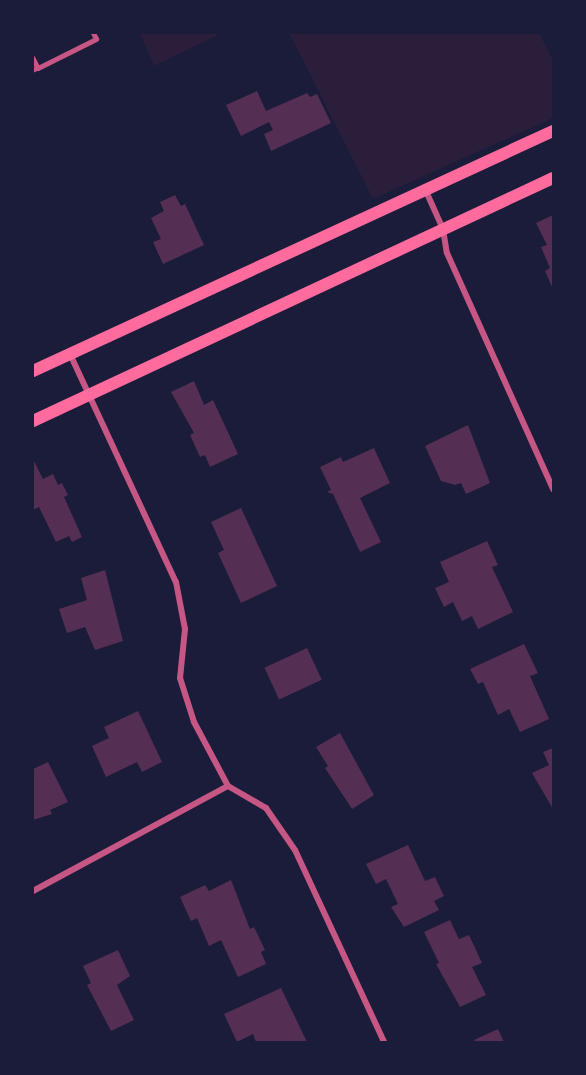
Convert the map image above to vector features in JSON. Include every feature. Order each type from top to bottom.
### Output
[{"type":"main road","points":[[33,371],[553,131]]},
{"type":"main road","points":[[33,421],[553,178]]},
{"type":"street","points":[[425,189],[443,230],[447,253],[553,489]]},
{"type":"street","points":[[70,354],[176,582],[185,629],[180,678],[194,722],[228,786],[266,808],[295,850],[384,1042]]},
{"type":"street","points":[[33,891],[228,786]]},
{"type":"lane","points":[[33,58],[35,69],[96,39],[93,33]]},
{"type":"shaded area","points":[[140,33],[222,33],[154,66]]},
{"type":"shaded area","points":[[289,33],[539,33],[553,60],[553,118],[373,199]]},
{"type":"building","points":[[257,91],[266,111],[307,93],[310,97],[317,94],[331,123],[271,151],[264,134],[273,130],[269,122],[241,136],[226,105]]},
{"type":"building","points":[[175,195],[181,206],[185,204],[204,245],[163,264],[153,242],[161,239],[151,218],[164,211],[160,202]]},
{"type":"building","points":[[553,215],[553,289],[545,271],[550,268],[541,247],[547,245],[536,223]]},
{"type":"building","points":[[194,381],[204,405],[213,400],[238,454],[210,467],[205,455],[200,457],[190,435],[194,433],[171,392]]},
{"type":"building","points":[[468,425],[490,483],[466,494],[461,483],[455,485],[441,481],[425,446]]},
{"type":"building","points":[[374,448],[390,483],[360,498],[381,542],[360,552],[333,494],[327,492],[331,490],[320,467],[341,457],[343,462]]},
{"type":"building","points":[[33,459],[43,479],[53,474],[58,485],[62,483],[68,495],[64,497],[82,537],[72,542],[69,536],[56,542],[39,507],[33,510]]},
{"type":"building","points":[[241,508],[277,586],[241,603],[218,553],[224,550],[211,522]]},
{"type":"building","points":[[487,541],[498,565],[492,567],[513,612],[478,629],[472,616],[462,621],[453,602],[444,607],[435,588],[449,582],[440,562]]},
{"type":"building","points":[[105,570],[123,641],[95,650],[85,627],[67,633],[59,609],[87,600],[81,578]]},
{"type":"building","points":[[524,644],[538,673],[530,676],[549,719],[520,732],[509,709],[498,715],[483,682],[478,684],[470,669]]},
{"type":"building","points":[[307,648],[322,680],[279,700],[264,668]]},
{"type":"building","points":[[138,711],[162,762],[142,772],[137,762],[106,777],[92,746],[109,738],[104,727]]},
{"type":"building","points":[[340,733],[374,795],[352,809],[325,768],[328,766],[316,747]]},
{"type":"building","points":[[553,748],[553,809],[532,773],[549,765],[543,752]]},
{"type":"building","points":[[48,762],[68,802],[50,810],[52,814],[33,820],[33,769]]},
{"type":"building","points":[[408,845],[425,881],[435,877],[444,896],[434,901],[439,910],[404,927],[391,907],[398,904],[386,879],[376,884],[366,864]]},
{"type":"building","points":[[231,880],[250,929],[254,927],[265,950],[261,952],[266,964],[238,977],[221,940],[209,946],[197,918],[191,921],[180,897],[205,885],[209,891]]},
{"type":"building","points":[[450,920],[459,939],[469,935],[482,963],[472,967],[486,995],[460,1007],[436,964],[439,963],[424,932]]},
{"type":"building","points":[[118,950],[130,976],[117,985],[134,1020],[111,1031],[87,985],[91,983],[83,966]]},
{"type":"building","points":[[281,988],[307,1042],[256,1042],[253,1034],[237,1042],[224,1014]]},
{"type":"building","points":[[498,1029],[504,1042],[475,1042],[474,1040]]}]
